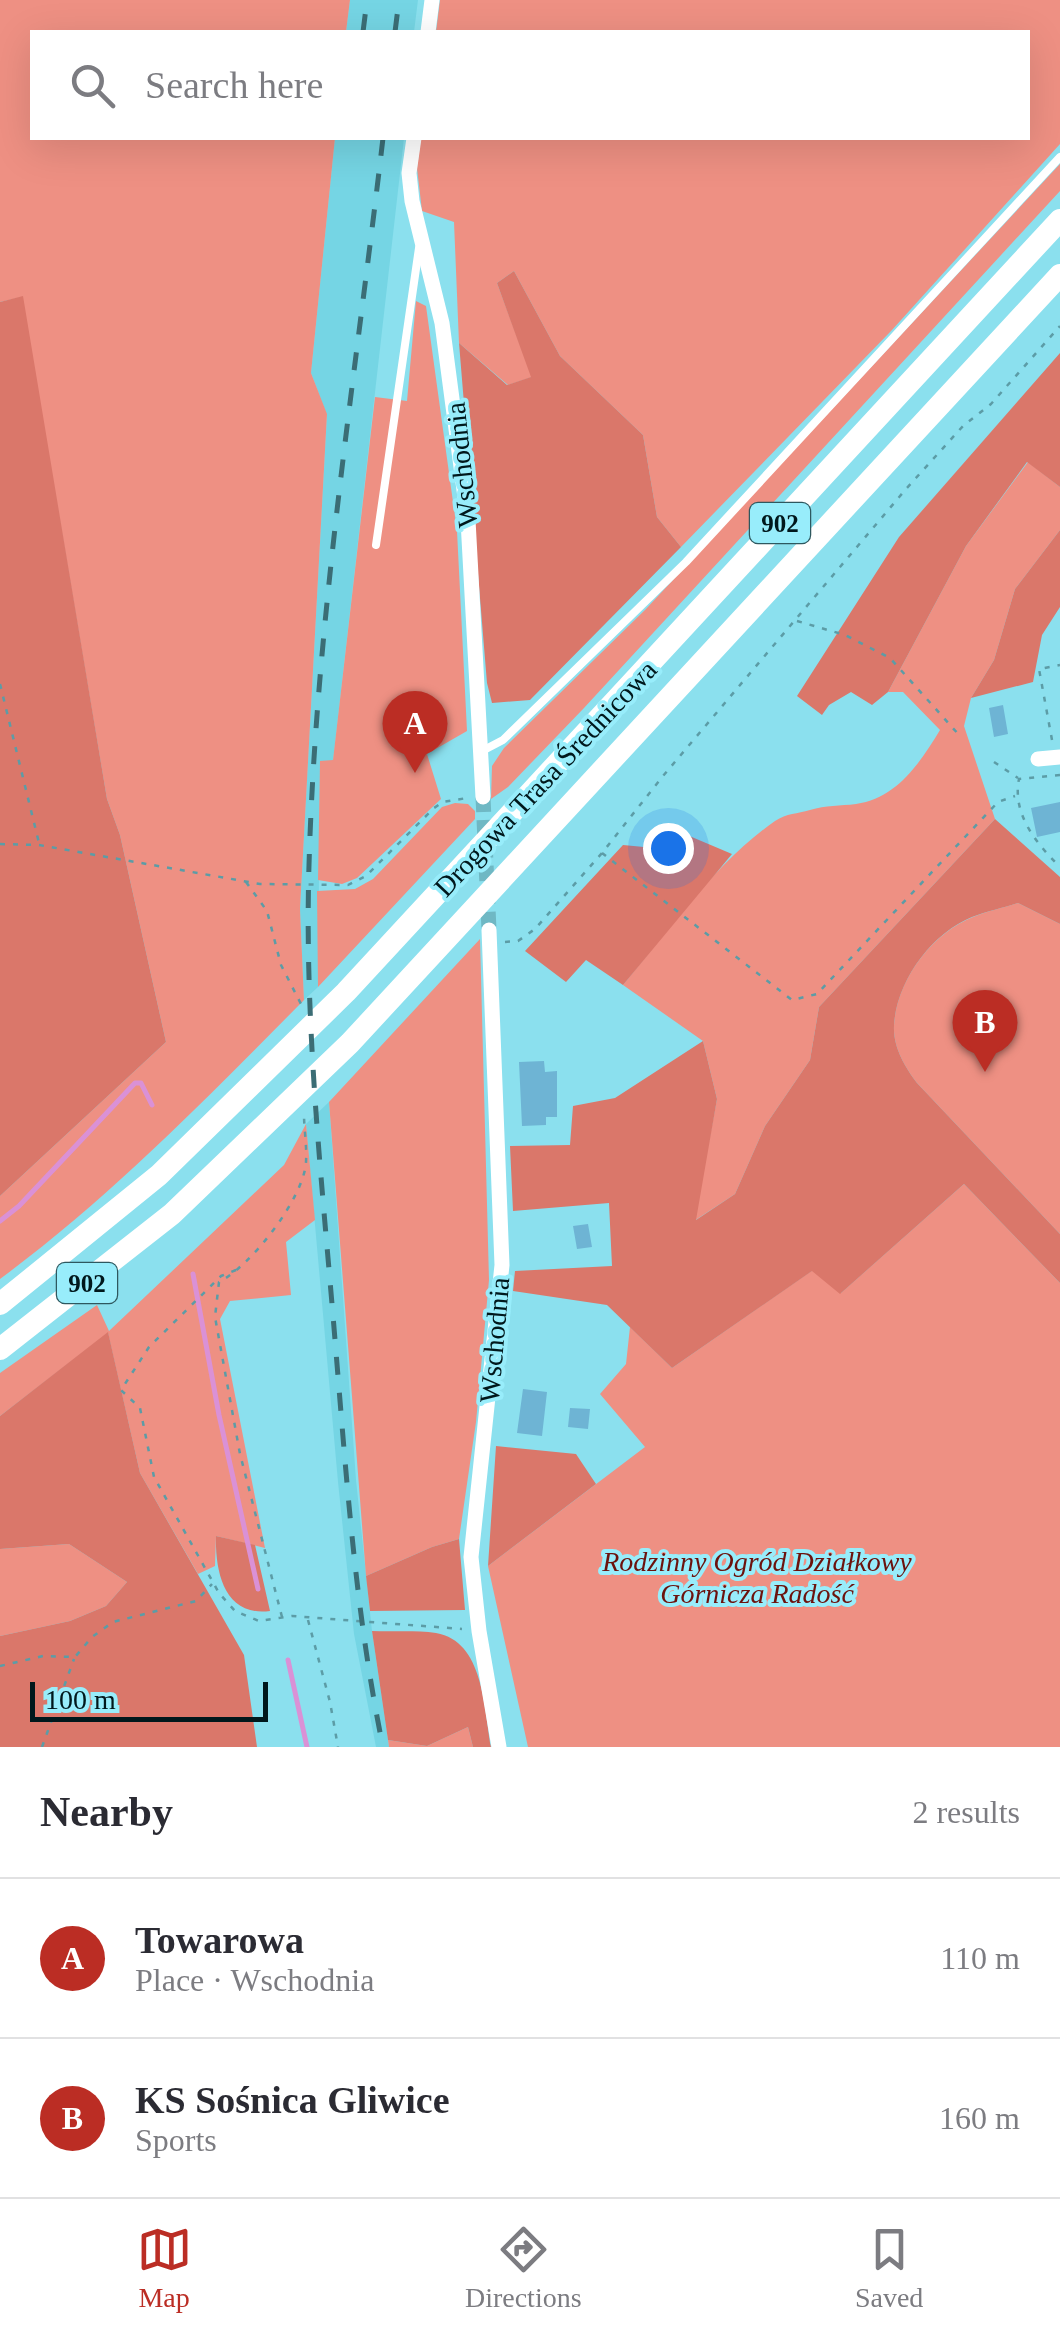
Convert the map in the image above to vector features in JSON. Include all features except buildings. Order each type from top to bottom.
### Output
[{"type":"main road","name":"Drogowa Trasa Średnicowa","points":[[0,1304],[159,1175],[346,992],[1060,220]]},
{"type":"main road","name":"Drogowa Trasa Średnicowa","points":[[0,1349],[172,1214],[350,1044],[1060,275]]},
{"type":"street","points":[[428,30],[432,0]]},
{"type":"street","name":"Wschodnia","points":[[414,140],[410,174],[420,240],[436,296],[451,375],[468,520],[484,797]]},
{"type":"street","points":[[1038,759],[1056,749]]},
{"type":"street","name":"Wschodnia","points":[[490,936],[502,1251],[498,1324],[471,1557],[478,1631],[500,1747]]},
{"type":"lane","points":[[481,751],[503,740],[686,562],[1060,156]]},
{"type":"lane","points":[[376,546],[420,240]]},
{"type":"path","points":[[490,936],[518,941],[535,930],[963,426],[991,404],[1060,326]]},
{"type":"path","points":[[796,621],[845,635],[890,658],[960,736]]},
{"type":"path","points":[[1056,749],[1039,669],[1060,664]]},
{"type":"path","points":[[0,684],[39,845]]},
{"type":"path","points":[[994,762],[1019,779],[1060,776]]},
{"type":"path","points":[[1019,779],[1015,796],[1029,831],[1060,866]]},
{"type":"path","points":[[602,853],[792,1000],[818,994],[998,802],[1015,796]]},
{"type":"path","points":[[0,844],[39,845],[246,882],[348,885],[360,882],[434,808],[453,799],[484,797]]},
{"type":"path","points":[[246,882],[268,911],[281,965],[302,1003],[302,1022]]},
{"type":"path","points":[[282,1617],[240,1454],[216,1317],[219,1282],[267,1238],[301,1181],[306,1164],[304,1113]]},
{"type":"path","points":[[237,1269],[221,1276],[150,1347],[121,1390],[140,1408],[154,1478],[213,1583],[235,1611],[259,1620],[308,1618],[478,1631]]},
{"type":"path","points":[[42,1747],[75,1657],[92,1637],[113,1622],[196,1601],[213,1583]]},
{"type":"path","points":[[308,1618],[338,1747]]},
{"type":"path","points":[[0,1666],[42,1656],[75,1657]]},
{"type":"shaded area","points":[[350,0],[418,0],[414,30],[346,30]]},
{"type":"shaded area","points":[[335,140],[404,140],[333,761],[320,762],[318,987],[304,1000],[300,909],[327,415],[311,373]]},
{"type":"shaded area","points":[[514,271],[560,356],[643,435],[657,517],[681,547],[530,700],[492,703],[487,683],[459,343],[507,385],[531,377],[497,283]]},
{"type":"shaded area","points":[[23,296],[107,799],[120,835],[166,1042],[0,1196],[0,302]]},
{"type":"shaded area","points":[[1060,353],[1060,487],[1027,462],[966,546],[888,692],[872,705],[851,692],[829,705],[822,715],[797,696],[899,537]]},
{"type":"shaded area","points":[[1060,530],[1060,607],[1042,635],[1033,682],[971,698],[994,660],[1015,589]]},
{"type":"shaded area","points":[[995,819],[1060,877],[1060,924],[1018,903],[978,915],[943,934],[919,961],[901,992],[895,1042],[917,1083],[1060,1234],[1060,1283],[964,1184],[840,1294],[812,1271],[672,1368],[607,1305],[513,1291],[515,1271],[612,1266],[609,1203],[513,1211],[510,1146],[570,1145],[573,1106],[615,1098],[703,1041],[717,1099],[696,1220],[735,1194],[765,1126],[810,1060],[819,1007]]},
{"type":"shaded area","points":[[680,832],[732,854],[623,985],[586,960],[566,982],[525,951],[623,845],[644,847]]},
{"type":"shaded area","points":[[329,1102],[356,1480],[389,1747],[376,1747],[354,1634],[338,1482],[306,1124]]},
{"type":"shaded area","points":[[108,1332],[140,1473],[244,1655],[257,1747],[0,1747],[0,1636],[70,1621],[106,1606],[127,1582],[69,1544],[0,1549],[0,1416]]},
{"type":"shaded area","points":[[496,1446],[576,1454],[596,1484],[488,1566]]},
{"type":"shaded area","points":[[216,1536],[255,1545],[270,1611],[254,1611],[232,1599],[221,1577]]},
{"type":"shaded area","points":[[459,1539],[465,1610],[370,1611],[366,1576]]},
{"type":"shaded area","points":[[372,1631],[436,1633],[464,1649],[479,1679],[491,1747],[473,1747],[468,1727],[427,1746],[388,1740]]},
{"type":"green space","points":[[0,0],[350,0],[346,30],[30,30],[30,140],[335,140],[311,373],[327,414],[300,909],[304,1000],[119,1181],[0,1279],[0,1196],[166,1042],[120,835],[107,799],[22,297],[0,302]]},
{"type":"green space","points":[[440,0],[1060,0],[1060,144],[892,330],[681,547],[657,517],[643,435],[560,356],[514,271],[497,283],[532,377],[508,385],[459,343],[454,222],[422,211],[417,168],[421,140],[1030,140],[1030,30],[436,30]]},
{"type":"green space","points":[[1060,164],[1060,191],[584,708],[508,787],[491,799],[492,766],[504,748],[646,609]]},
{"type":"green space","points":[[416,301],[426,306],[457,531],[467,731],[427,754],[441,799],[357,878],[342,884],[318,880],[320,761],[333,760],[375,397],[407,401]]},
{"type":"green space","points":[[1028,462],[1060,487],[1060,530],[1015,589],[994,660],[971,698],[964,726],[995,819],[819,1007],[810,1060],[765,1126],[735,1194],[694,1221],[717,1099],[703,1041],[623,985],[712,877],[775,821],[816,808],[856,804],[884,795],[915,766],[940,730],[903,692],[888,692],[966,546]]},
{"type":"green space","points":[[468,804],[475,811],[475,819],[318,987],[317,891],[355,889],[373,879],[442,807]]},
{"type":"green space","points":[[1018,903],[1060,924],[1060,1234],[917,1083],[895,1042],[901,992],[931,947],[958,924]]},
{"type":"green space","points":[[480,939],[489,1280],[476,1422],[459,1539],[366,1576],[329,1102]]},
{"type":"green space","points":[[306,1124],[315,1220],[286,1242],[291,1295],[230,1301],[220,1319],[265,1548],[216,1536],[215,1566],[198,1574],[140,1473],[108,1333],[0,1416],[0,1373],[97,1305],[109,1331],[284,1165]]},
{"type":"green space","name":"Rodzinny Ogród Działkowy Górnicza Radość","points":[[964,1184],[1060,1283],[1060,1747],[528,1747],[488,1566],[645,1447],[600,1394],[626,1364],[630,1327],[672,1368],[813,1270],[841,1293]]},
{"type":"green space","points":[[69,1544],[127,1582],[106,1606],[70,1621],[0,1636],[0,1549]]},
{"type":"green space","points":[[468,1727],[473,1747],[389,1747],[388,1740],[427,1746]]},
{"type":"waterway","points":[[0,1221],[19,1206],[135,1083],[141,1083],[152,1105]]},
{"type":"waterway","points":[[193,1274],[219,1415],[258,1589]]},
{"type":"waterway","points":[[288,1660],[307,1747]]},
{"type":"tunnel","points":[[483,797],[489,930]]},
{"type":"railway","points":[[363,30],[367,0]]},
{"type":"railway","points":[[395,30],[399,0]]},
{"type":"railway","points":[[383,140],[328,592],[313,774],[308,926],[316,1109],[349,1501],[359,1600],[383,1747]]},
{"type":"place","name":"Towarowa","points":[[415,773]]},
{"type":"place","name":"KS Sośnica Gliwice","points":[[985,1072]]}]
